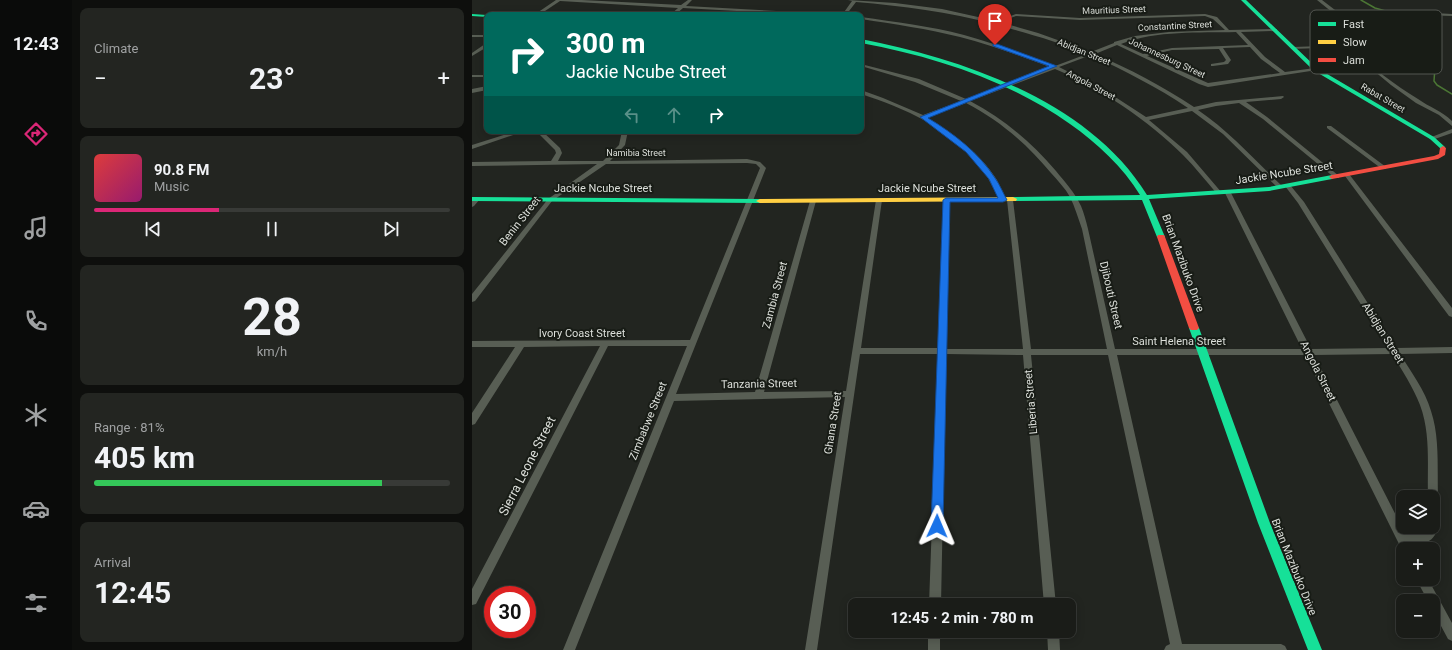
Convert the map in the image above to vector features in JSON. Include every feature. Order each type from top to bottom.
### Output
[{"type":"street","points":[[541,12],[560,0],[783,12]]},
{"type":"street","points":[[676,12],[690,0]]},
{"type":"street","name":"Abidjan Street","points":[[850,0],[920,8],[995,23],[1092,53],[1152,83],[1194,109],[1224,134],[1301,202],[1419,392],[1428,416],[1433,490]]},
{"type":"street","points":[[846,12],[855,0]]},
{"type":"street","name":"Rabat Street","points":[[1243,0],[1310,64]]},
{"type":"street","points":[[1319,0],[1332,10]]},
{"type":"street","points":[[472,15],[484,16]]},
{"type":"street","name":"Mauritius Street","points":[[995,23],[1016,15],[1080,19],[1205,16],[1216,18],[1229,32]]},
{"type":"street","points":[[1442,15],[1452,16]]},
{"type":"street","name":"Angola Street","points":[[864,18],[914,25],[962,35],[1008,48],[1054,66],[1104,91],[1145,119],[1180,148],[1223,193],[1308,352],[1403,542]]},
{"type":"street","name":"Constantine Street","points":[[924,117],[1054,66],[1135,37],[1149,34],[1275,30]]},
{"type":"street","points":[[1237,31],[1267,62],[1283,73]]},
{"type":"street","points":[[472,36],[484,36]]},
{"type":"street","name":"Brian Mazibuko Drive","points":[[864,42],[941,58],[974,69],[1010,84],[1054,108],[1100,144],[1129,175],[1146,198],[1154,217],[1264,523],[1315,650]]},
{"type":"street","name":"Johannesburg Street","points":[[1116,43],[1201,84],[1208,85],[1310,70]]},
{"type":"street","points":[[1143,55],[1166,49],[1251,46]]},
{"type":"street","points":[[472,55],[484,47]]},
{"type":"street","points":[[1213,65],[1229,60],[1220,47]]},
{"type":"street","points":[[1293,48],[1310,47]]},
{"type":"street","points":[[478,51],[484,52]]},
{"type":"street","name":"Djibouti Street","points":[[864,66],[926,83],[967,101],[992,116],[1020,136],[1040,155],[1075,199],[1084,229],[1112,352],[1177,650]]},
{"type":"street","name":"Rabat Street","points":[[1323,74],[1432,138],[1443,148]]},
{"type":"street","points":[[1382,74],[1407,94],[1444,116],[1452,124]]},
{"type":"street","points":[[472,76],[484,76]]},
{"type":"street","points":[[472,91],[484,89]]},
{"type":"street","name":"Liberia Street","points":[[864,93],[896,104],[924,117],[951,136],[968,151],[992,178],[1006,200],[1027,352],[1049,598]]},
{"type":"street","points":[[1145,119],[1216,104],[1281,97]]},
{"type":"street","points":[[1240,101],[1264,118],[1337,177]]},
{"type":"street","points":[[1329,126],[1384,168]]},
{"type":"street","points":[[1432,138],[1452,132]]},
{"type":"street","points":[[472,147],[513,134]]},
{"type":"street","points":[[542,134],[558,149],[559,152],[553,164]]},
{"type":"street","name":"Benin Street","points":[[472,299],[550,200],[605,162],[622,145],[624,134]]},
{"type":"street","name":"Jackie Ncube Street","points":[[474,201],[813,201],[1146,198],[1284,187],[1440,156],[1444,153],[1443,148]]},
{"type":"street","name":"Namibia Street","points":[[472,164],[747,161],[758,163],[763,168],[749,200]]},
{"type":"street","points":[[1347,175],[1452,314]]},
{"type":"street","name":"Zimbabwe Street","points":[[569,650],[749,200]]},
{"type":"street","name":"Ghana Street","points":[[811,650],[879,200]]},
{"type":"street","points":[[935,598],[946,200]]},
{"type":"street","name":"Zambia Street","points":[[760,395],[813,201]]},
{"type":"street","name":"Ivory Coast Street","points":[[472,344],[691,343]]},
{"type":"street","points":[[472,422],[521,344]]},
{"type":"street","name":"Sierra Leone Street","points":[[472,600],[605,344]]},
{"type":"street","name":"Saint Helena Street","points":[[857,351],[1203,353],[1452,350]]},
{"type":"street","name":"Tanzania Street","points":[[670,398],[849,394]]},
{"type":"street","points":[[1413,542],[1429,537],[1431,534]]},
{"type":"street","points":[[1426,586],[1452,635]]},
{"type":"street","points":[[934,638],[934,650]]},
{"type":"street","points":[[1053,638],[1054,650]]},
{"type":"street","points":[[1170,650],[1281,650]]},
{"type":"waterway","points":[[1361,0],[1375,8],[1382,10]]},
{"type":"waterway","points":[[1434,74],[1434,81],[1437,85],[1452,94]]},
{"type":"traffic: fast","points":[[1243,0],[1310,64]]},
{"type":"traffic: fast","points":[[472,15],[484,16]]},
{"type":"traffic: fast","points":[[864,42],[920,54],[977,72],[1004,83],[1056,112],[1098,143],[1129,175],[1148,203],[1161,237]]},
{"type":"traffic: fast","points":[[1323,74],[1432,138],[1443,148]]},
{"type":"traffic: fast","points":[[1013,199],[1133,198],[1269,189],[1332,177]]},
{"type":"traffic: fast","points":[[472,199],[760,201]]},
{"type":"traffic: fast","points":[[1194,328],[1264,523],[1315,650]]},
{"type":"traffic: slow","points":[[760,201],[1013,199]]},
{"type":"traffic: jam","points":[[1332,177],[1436,158],[1442,155],[1443,148]]},
{"type":"traffic: jam","points":[[1161,237],[1194,328]]},
{"type":"route","points":[[937,526],[946,200],[1003,200],[992,178],[978,161],[956,140],[924,117],[1054,66],[995,45]]}]
